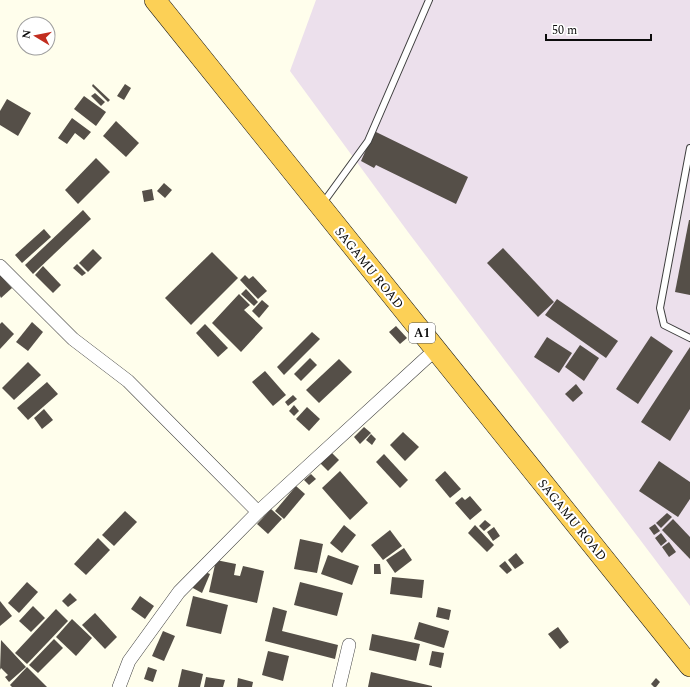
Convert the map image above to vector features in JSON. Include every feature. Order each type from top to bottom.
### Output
[{"type":"highway","name":"SAGAMU ROAD","points":[[155,0],[690,666]]},
{"type":"street","points":[[0,266],[73,339],[128,381],[258,512]]},
{"type":"street","points":[[119,687],[129,661],[179,592],[258,512],[435,350]]},
{"type":"street","points":[[339,687],[349,645]]},
{"type":"lane","points":[[321,207],[368,141],[429,0]]},
{"type":"lane","points":[[690,148],[660,308],[664,325],[690,338]]},
{"type":"shaded area","points":[[316,0],[690,0],[690,606],[408,232],[290,71]]},
{"type":"building","points":[[93,84],[110,100],[108,102],[92,86]]},
{"type":"building","points":[[125,84],[131,88],[124,100],[117,96]]},
{"type":"building","points":[[95,93],[105,102],[101,106],[91,96]]},
{"type":"building","points":[[84,96],[106,112],[96,126],[74,109]]},
{"type":"building","points":[[7,99],[31,113],[18,136],[0,125],[0,111]]},
{"type":"building","points":[[72,118],[91,132],[84,140],[75,133],[67,144],[58,138]]},
{"type":"building","points":[[116,121],[139,143],[126,157],[103,136]]},
{"type":"building","points":[[374,131],[468,177],[456,204],[376,165],[374,168],[361,161]]},
{"type":"building","points":[[96,158],[110,172],[78,204],[65,190]]},
{"type":"building","points":[[164,183],[172,190],[165,198],[157,191]]},
{"type":"building","points":[[152,189],[154,200],[144,202],[142,191]]},
{"type":"building","points":[[83,210],[91,219],[33,274],[25,265]]},
{"type":"building","points":[[690,220],[690,295],[675,292]]},
{"type":"building","points":[[44,229],[51,237],[22,263],[15,255]]},
{"type":"building","points":[[503,248],[554,302],[538,317],[487,263]]},
{"type":"building","points":[[93,249],[102,258],[88,272],[79,263]]},
{"type":"building","points":[[212,252],[238,278],[191,325],[165,298]]},
{"type":"building","points":[[77,264],[86,273],[82,276],[73,268]]},
{"type":"building","points":[[43,266],[61,285],[53,293],[35,275]]},
{"type":"building","points":[[0,275],[12,288],[1,298],[0,296]]},
{"type":"building","points":[[245,275],[249,279],[253,276],[267,291],[258,299],[240,280]]},
{"type":"building","points":[[246,289],[258,302],[254,306],[241,294]]},
{"type":"building","points":[[239,294],[250,305],[244,310],[263,328],[241,352],[212,323]]},
{"type":"building","points":[[557,299],[618,341],[606,358],[545,315]]},
{"type":"building","points":[[262,300],[269,306],[259,318],[252,311]]},
{"type":"building","points":[[2,322],[14,334],[0,349],[0,324]]},
{"type":"building","points":[[32,322],[43,332],[28,351],[16,342]]},
{"type":"building","points":[[205,324],[228,348],[218,357],[196,333]]},
{"type":"building","points":[[396,326],[407,338],[400,344],[389,332]]},
{"type":"building","points":[[312,332],[320,339],[284,375],[277,367]]},
{"type":"building","points":[[651,336],[673,351],[638,404],[616,389]]},
{"type":"building","points":[[547,337],[572,353],[559,373],[534,357]]},
{"type":"building","points":[[580,345],[599,358],[584,381],[565,367]]},
{"type":"building","points":[[690,347],[690,409],[670,441],[641,422]]},
{"type":"building","points":[[310,358],[317,365],[301,381],[294,374]]},
{"type":"building","points":[[339,359],[352,372],[319,403],[306,390]]},
{"type":"building","points":[[28,362],[41,375],[14,400],[2,388]]},
{"type":"building","points":[[265,371],[286,395],[273,406],[252,382]]},
{"type":"building","points":[[47,382],[58,394],[28,420],[17,408]]},
{"type":"building","points":[[576,384],[583,393],[573,402],[565,394]]},
{"type":"building","points":[[293,395],[297,399],[288,406],[285,402]]},
{"type":"building","points":[[294,405],[299,411],[294,416],[289,411]]},
{"type":"building","points":[[307,407],[320,419],[309,431],[296,419]]},
{"type":"building","points":[[44,409],[53,420],[42,429],[34,418]]},
{"type":"building","points":[[364,427],[371,433],[360,444],[354,437]]},
{"type":"building","points":[[403,432],[419,447],[405,461],[390,445]]},
{"type":"building","points":[[371,434],[376,439],[372,445],[366,440]]},
{"type":"building","points":[[331,452],[339,460],[328,471],[320,463]]},
{"type":"building","points":[[384,454],[408,480],[400,488],[376,462]]},
{"type":"building","points":[[659,461],[690,482],[690,499],[678,517],[639,491]]},
{"type":"building","points":[[340,471],[368,503],[350,520],[322,488]]},
{"type":"building","points":[[445,471],[461,489],[450,498],[435,480]]},
{"type":"building","points":[[311,474],[316,479],[309,485],[304,480]]},
{"type":"building","points":[[296,486],[305,494],[284,519],[275,511]]},
{"type":"building","points":[[470,496],[482,510],[470,520],[455,503],[462,497],[465,500]]},
{"type":"building","points":[[271,509],[282,519],[268,534],[257,524]]},
{"type":"building","points":[[125,511],[137,522],[114,546],[102,535]]},
{"type":"building","points":[[667,513],[672,517],[661,528],[656,523]]},
{"type":"building","points":[[673,519],[690,537],[690,559],[662,530]]},
{"type":"building","points":[[485,520],[491,525],[484,531],[479,526]]},
{"type":"building","points":[[655,524],[660,531],[654,535],[649,528]]},
{"type":"building","points":[[344,525],[356,535],[342,553],[330,543]]},
{"type":"building","points":[[475,525],[494,545],[487,552],[468,533]]},
{"type":"building","points":[[494,527],[500,536],[493,541],[487,532]]},
{"type":"building","points":[[390,530],[402,546],[383,560],[371,545]]},
{"type":"building","points":[[661,533],[667,541],[661,546],[655,538]]},
{"type":"building","points":[[98,538],[110,550],[86,575],[74,564]]},
{"type":"building","points":[[300,539],[323,544],[317,573],[294,569]]},
{"type":"building","points":[[669,542],[676,552],[669,557],[662,547]]},
{"type":"building","points":[[404,548],[412,560],[395,573],[386,560]]},
{"type":"building","points":[[516,553],[524,563],[515,569],[508,560]]},
{"type":"building","points":[[328,555],[359,566],[352,585],[321,574]]},
{"type":"building","points":[[216,560],[236,564],[234,575],[240,576],[243,566],[264,571],[257,603],[209,592]]},
{"type":"building","points":[[505,561],[512,570],[507,574],[499,566]]},
{"type":"building","points":[[374,564],[380,564],[381,574],[374,574]]},
{"type":"building","points":[[203,571],[210,574],[202,593],[191,587]]},
{"type":"building","points":[[392,577],[424,580],[422,598],[390,594]]},
{"type":"building","points":[[27,582],[38,592],[19,613],[8,603]]},
{"type":"building","points":[[300,582],[343,593],[337,616],[294,605]]},
{"type":"building","points":[[70,593],[77,600],[68,607],[62,601]]},
{"type":"building","points":[[140,596],[154,606],[145,619],[131,609]]},
{"type":"building","points":[[193,596],[228,605],[221,634],[186,626]]},
{"type":"building","points":[[0,601],[12,616],[0,626]]},
{"type":"building","points":[[33,606],[45,618],[31,632],[19,621]]},
{"type":"building","points":[[273,607],[287,611],[282,631],[338,645],[335,659],[265,641]]},
{"type":"building","points":[[438,607],[451,610],[449,620],[436,617]]},
{"type":"building","points":[[56,609],[68,621],[27,664],[15,653]]},
{"type":"building","points":[[95,613],[117,637],[105,649],[82,625]]},
{"type":"building","points":[[72,619],[92,638],[76,656],[56,637]]},
{"type":"building","points":[[419,622],[449,631],[444,648],[414,639]]},
{"type":"building","points":[[558,627],[569,642],[560,649],[548,634]]},
{"type":"building","points":[[163,631],[175,636],[164,661],[152,656]]},
{"type":"building","points":[[372,634],[420,644],[416,661],[369,650]]},
{"type":"building","points":[[54,639],[63,648],[38,673],[29,665]]},
{"type":"building","points":[[1,640],[26,667],[9,682],[5,677],[8,675],[1,668],[0,670]]},
{"type":"building","points":[[268,651],[289,656],[283,681],[262,675]]},
{"type":"building","points":[[432,651],[444,653],[441,668],[429,665]]},
{"type":"building","points":[[27,667],[47,687],[12,687],[10,685]]},
{"type":"building","points":[[148,667],[157,670],[153,682],[144,679]]},
{"type":"building","points":[[182,669],[203,674],[200,687],[178,687]]},
{"type":"building","points":[[371,672],[432,686],[432,687],[368,687]]},
{"type":"building","points":[[206,677],[225,680],[223,687],[204,687]]},
{"type":"building","points":[[238,678],[253,682],[252,687],[237,687]]},
{"type":"building","points":[[656,678],[660,682],[656,687],[654,687],[651,684]]}]
